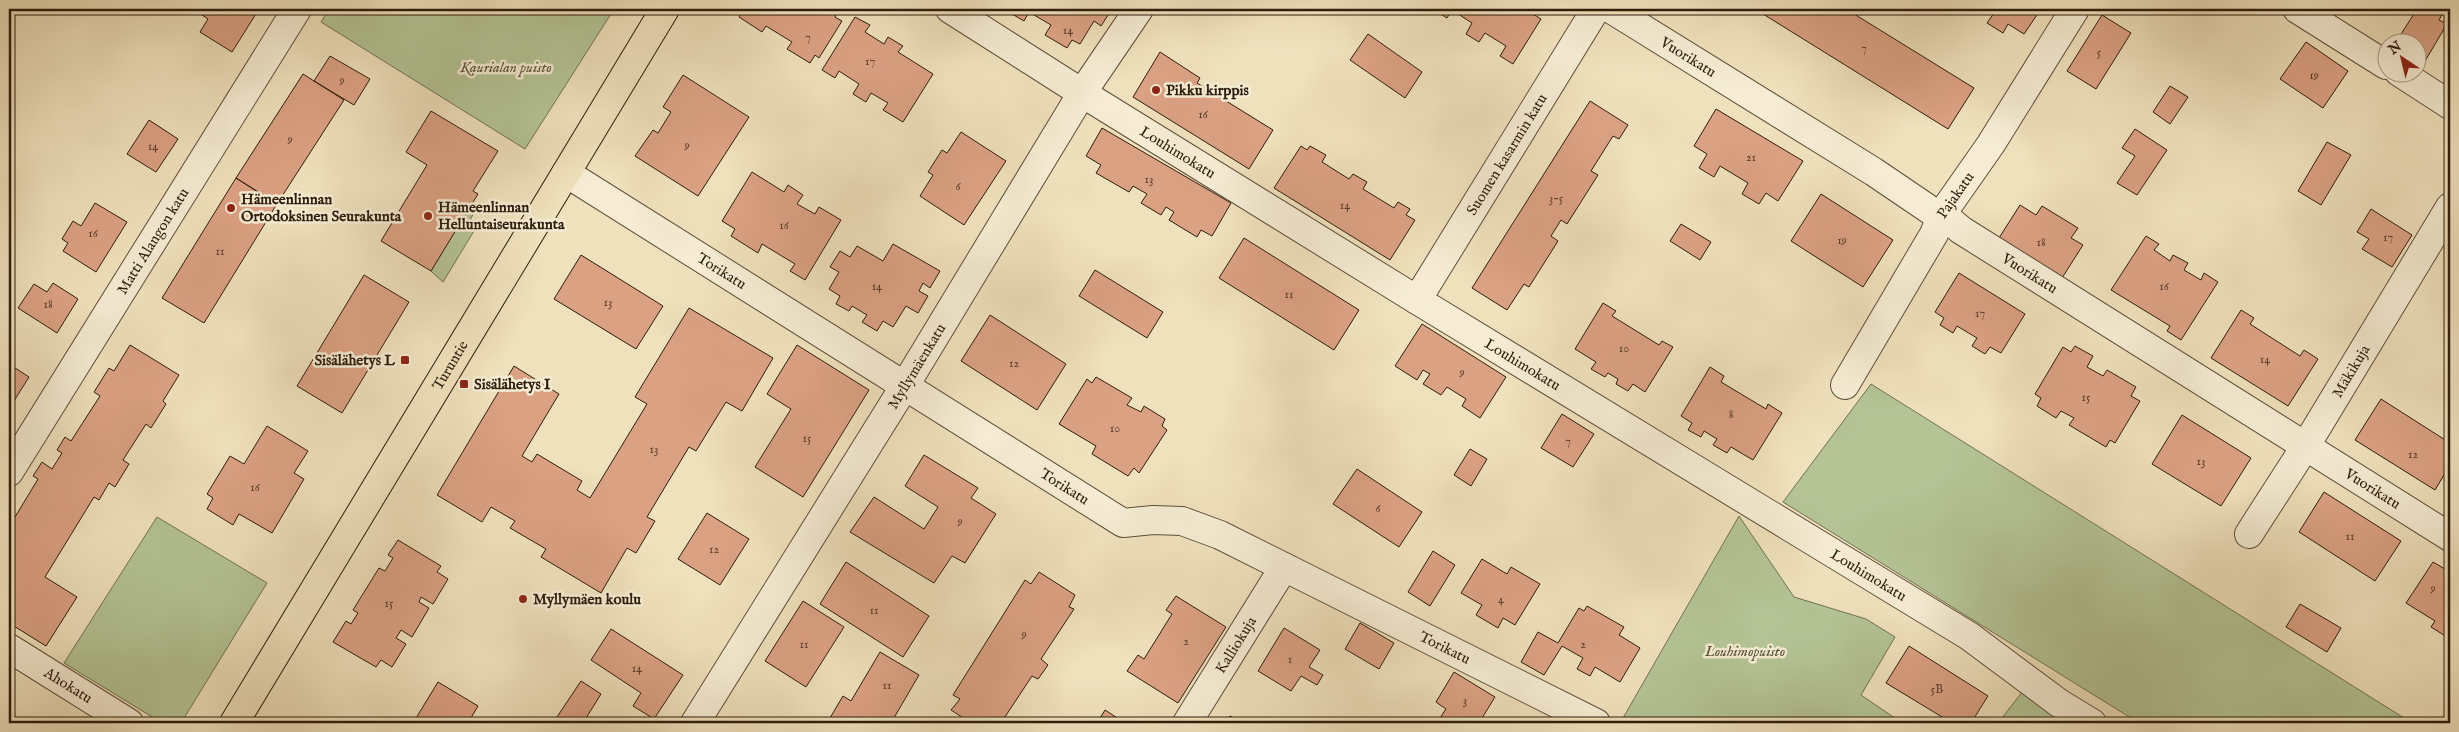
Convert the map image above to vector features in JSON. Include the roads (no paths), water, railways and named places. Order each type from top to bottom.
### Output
[{"type":"main road","name":"Turuntie","points":[[234,723],[665,9]]},
{"type":"street","name":"Matti Alangon katu","points":[[9,472],[297,9]]},
{"type":"street","name":"Louhimokatu","points":[[950,9],[1082,93],[1418,300],[1969,636],[2059,703],[2092,723]]},
{"type":"street","name":"Myllymäenkatu","points":[[695,723],[904,387],[1082,93],[1139,9]]},
{"type":"street","name":"Suomen kasarmin katu","points":[[1418,300],[1596,9]]},
{"type":"street","name":"Vuorikatu","points":[[1611,9],[1857,161],[1933,212],[1942,214],[1961,230],[2450,537]]},
{"type":"street","name":"Pajakatu","points":[[1845,385],[1934,234],[1942,214],[1990,144],[2075,9]]},
{"type":"street","points":[[2297,9],[2376,59]]},
{"type":"street","points":[[2414,82],[2450,105]]},
{"type":"street","name":"Torikatu","points":[[566,173],[1123,523],[1153,520],[1182,521],[1220,535],[1596,723]]},
{"type":"street","name":"Mäkikuja","points":[[2249,534],[2305,447],[2450,207]]},
{"type":"street","name":"Kalliokuja","points":[[1187,723],[1284,567]]},
{"type":"street","name":"Ahokatu","points":[[9,648],[129,723]]},
{"type":"place","name":"Pikku kirppis","points":[[1156,90]]},
{"type":"place","name":"Hämeenlinnan Ortodoksinen Seurakunta","points":[[231,208]]},
{"type":"place","name":"Hämeenlinnan Helluntaiseurakunta","points":[[428,216]]},
{"type":"place","name":"Sisälähetys L","points":[[405,360]]},
{"type":"place","name":"Sisälähetys I","points":[[464,384]]},
{"type":"place","name":"Myllymäen koulu","points":[[523,599]]},
{"type":"park label","name":"Kaurialan puisto","points":[[506,67]]},
{"type":"park label","name":"Louhimopuisto","points":[[1745,651]]}]
